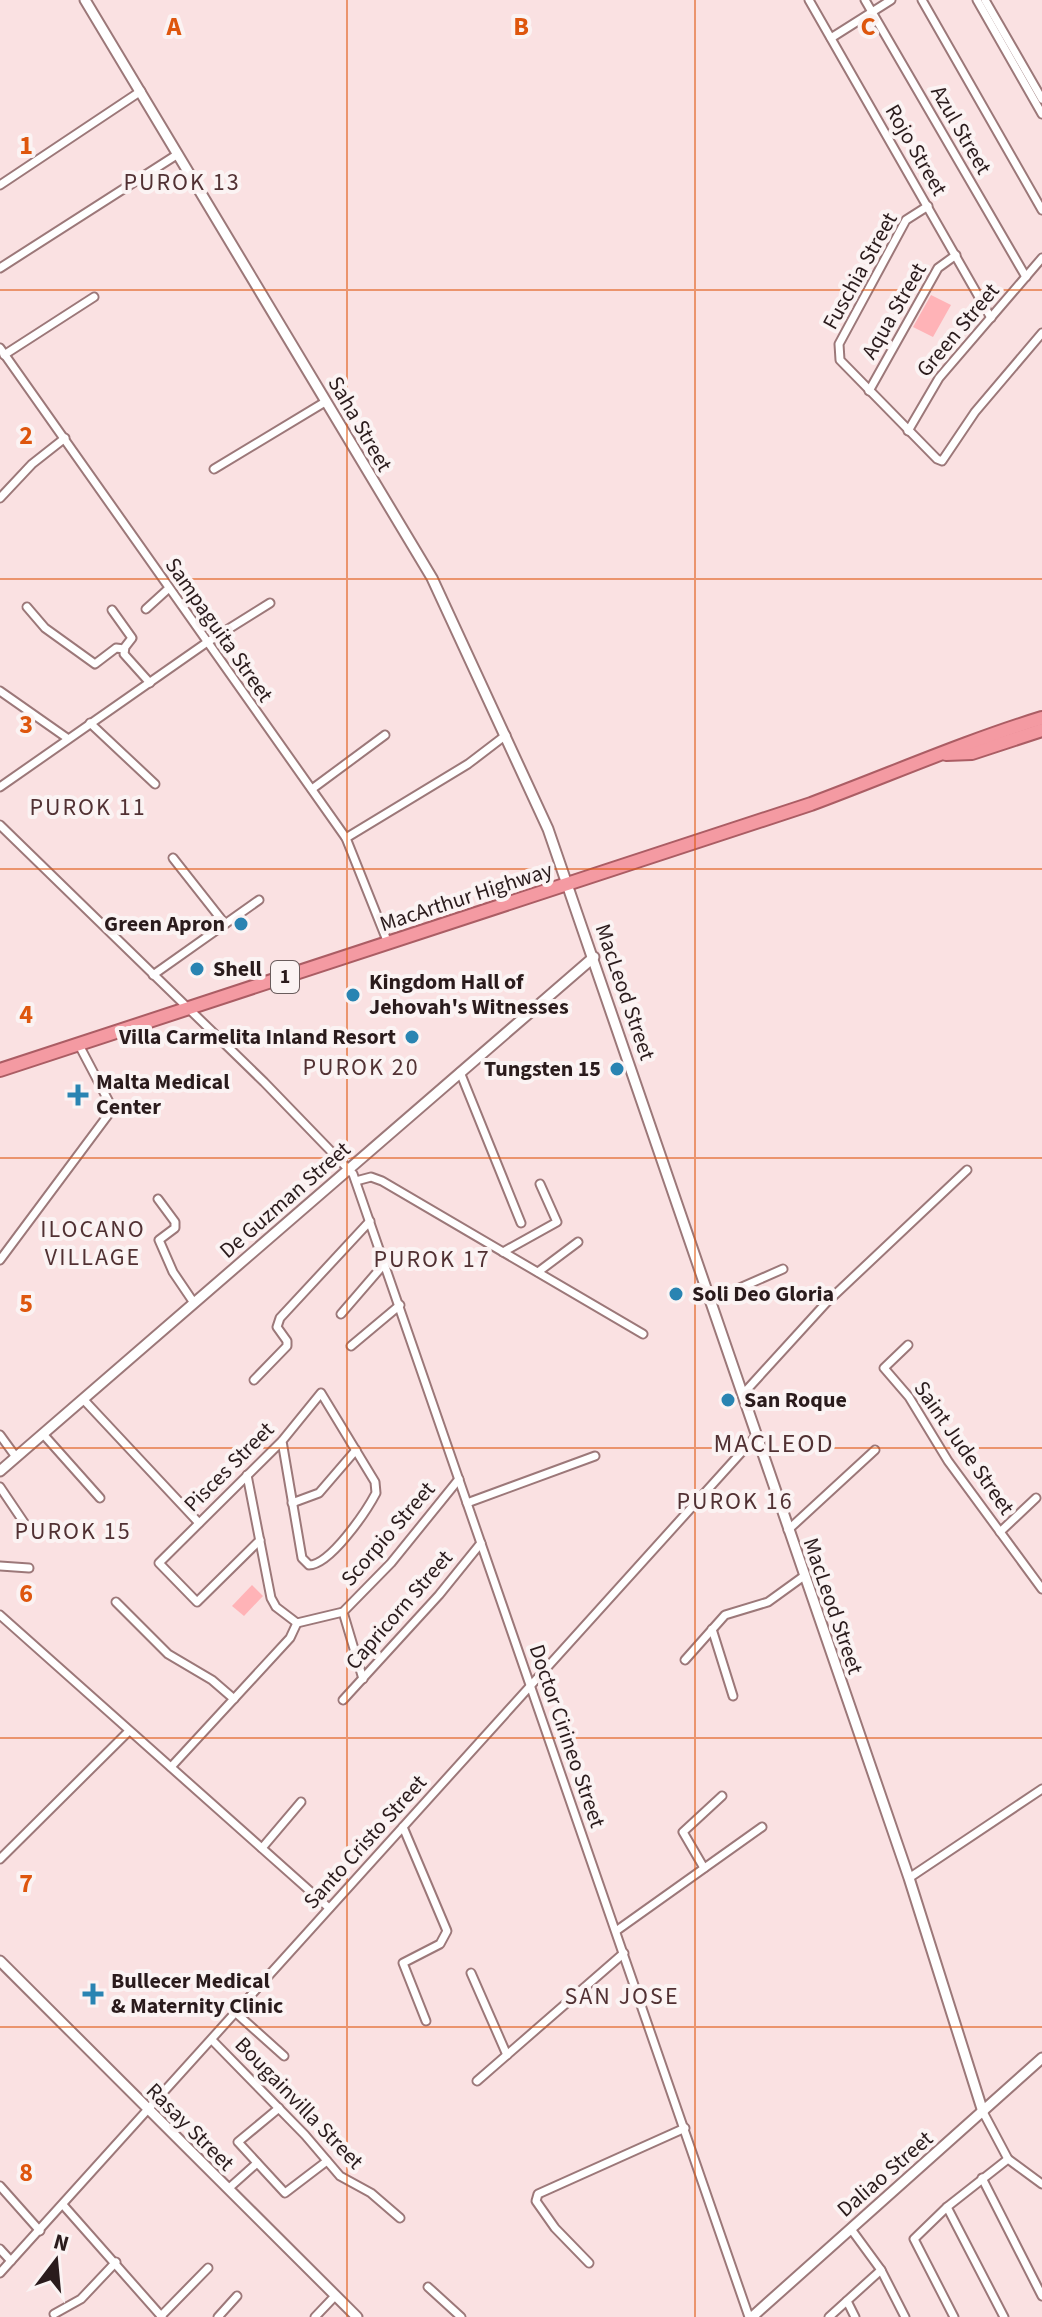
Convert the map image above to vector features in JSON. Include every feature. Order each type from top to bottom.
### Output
[{"type":"highway","name":"MacArthur Highway","points":[[0,1070],[811,804],[968,741],[1042,718]]},
{"type":"highway","name":"MacArthur Highway","points":[[942,754],[972,753],[1042,730]]},
{"type":"street","name":"Saha Street","points":[[85,0],[432,578],[506,735],[569,884]]},
{"type":"street","name":"Rojo Street","points":[[809,0],[991,318]]},
{"type":"street","name":"Azul Street","points":[[865,0],[1026,277]]},
{"type":"street","points":[[831,38],[891,0]]},
{"type":"street","points":[[922,0],[1042,210]]},
{"type":"street","points":[[977,0],[1038,97]]},
{"type":"street","points":[[985,0],[1038,97],[1042,114]]},
{"type":"street","points":[[0,185],[141,91]]},
{"type":"street","points":[[0,268],[178,154]]},
{"type":"street","name":"Fuschia Street","points":[[928,206],[906,220],[837,349],[840,360],[937,459],[945,460],[975,412],[1042,333]]},
{"type":"street","name":"Aqua Street","points":[[869,391],[934,274],[956,255]]},
{"type":"street","name":"Green Street","points":[[908,431],[939,378],[1042,258]]},
{"type":"street","points":[[2,352],[94,297]]},
{"type":"street","name":"Sampaguita Street","points":[[2,352],[346,838],[388,943]]},
{"type":"street","points":[[214,469],[325,402]]},
{"type":"street","points":[[0,498],[32,464],[65,438]]},
{"type":"street","points":[[146,609],[168,589]]},
{"type":"street","points":[[0,787],[206,643],[270,603]]},
{"type":"street","points":[[27,607],[45,628],[95,664],[116,648],[124,649],[150,683]]},
{"type":"street","points":[[112,610],[132,638],[124,649]]},
{"type":"street","points":[[0,691],[67,738]]},
{"type":"street","points":[[90,723],[155,784]]},
{"type":"street","points":[[312,789],[385,735]]},
{"type":"street","points":[[346,838],[468,764],[506,735]]},
{"type":"street","points":[[0,825],[350,1168]]},
{"type":"street","points":[[173,858],[225,924]]},
{"type":"street","name":"MacLeod Street","points":[[569,884],[909,1878],[983,2112]]},
{"type":"street","points":[[153,975],[259,900]]},
{"type":"street","name":"De Guzman Street","points":[[0,1471],[594,957]]},
{"type":"street","points":[[0,1260],[108,1115],[109,1102],[79,1045]]},
{"type":"street","points":[[460,1072],[521,1223]]},
{"type":"street","name":"Doctor Cirineo Street","points":[[350,1168],[751,2317]]},
{"type":"street","points":[[743,1394],[826,1303],[967,1170]]},
{"type":"street","points":[[356,1181],[371,1177],[382,1181],[643,1334]]},
{"type":"street","points":[[503,1252],[557,1222],[540,1184]]},
{"type":"street","points":[[158,1199],[175,1222],[175,1228],[159,1240],[173,1272],[194,1303]]},
{"type":"street","points":[[254,1380],[287,1346],[277,1327],[280,1318],[370,1221]]},
{"type":"street","points":[[538,1272],[578,1242]]},
{"type":"street","points":[[341,1314],[385,1263]]},
{"type":"street","points":[[710,1301],[783,1269]]},
{"type":"street","points":[[351,1346],[400,1305]]},
{"type":"street","name":"Saint Jude Street","points":[[908,1345],[884,1368],[909,1397],[948,1461],[1042,1589]]},
{"type":"street","name":"Pisces Street","points":[[260,1540],[197,1602],[159,1563],[282,1441],[321,1393],[356,1450]]},
{"type":"street","points":[[83,1399],[199,1523]]},
{"type":"street","points":[[43,1434],[100,1498]]},
{"type":"street","points":[[0,1435],[16,1457]]},
{"type":"street","name":"Santo Cristo Street","points":[[0,2273],[64,2206],[147,2110],[757,1435]]},
{"type":"street","points":[[282,1441],[292,1503],[302,1558],[314,1566],[333,1552],[377,1489],[356,1450],[319,1493],[292,1503]]},
{"type":"street","points":[[788,1530],[875,1450]]},
{"type":"street","points":[[467,1503],[595,1456]]},
{"type":"street","points":[[247,1475],[273,1603],[297,1623]]},
{"type":"street","name":"Scorpio Street","points":[[343,1612],[391,1563],[459,1479]]},
{"type":"street","points":[[0,1487],[25,1524]]},
{"type":"street","points":[[1000,1532],[1036,1498]]},
{"type":"street","name":"Capricorn Street","points":[[343,1700],[481,1543]]},
{"type":"street","points":[[0,1566],[29,1568]]},
{"type":"street","points":[[685,1660],[730,1612],[768,1602],[804,1576]]},
{"type":"street","points":[[116,1602],[168,1654],[212,1680],[234,1699]]},
{"type":"street","points":[[297,1623],[343,1612],[363,1679]]},
{"type":"street","points":[[0,1615],[329,1908]]},
{"type":"street","points":[[171,1767],[290,1638],[297,1623]]},
{"type":"street","points":[[712,1629],[733,1696]]},
{"type":"street","points":[[0,1859],[129,1731]]},
{"type":"street","points":[[909,1878],[1042,1789]]},
{"type":"street","points":[[704,1868],[683,1832],[722,1796]]},
{"type":"street","points":[[262,1848],[301,1802]]},
{"type":"street","points":[[403,1827],[447,1931],[440,1944],[406,1958],[403,1963],[426,2021]]},
{"type":"street","points":[[616,1931],[762,1827]]},
{"type":"street","points":[[477,2081],[624,1953]]},
{"type":"street","name":"Rasay Street","points":[[0,1961],[357,2317]]},
{"type":"street","points":[[471,1973],[507,2055]]},
{"type":"street","points":[[236,2013],[284,2056]]},
{"type":"street","name":"Bougainvilla Street","points":[[212,2040],[340,2176],[371,2193],[400,2218]]},
{"type":"street","name":"Daliao Street","points":[[751,2317],[1042,2058]]},
{"type":"street","points":[[279,2108],[238,2142],[285,2193],[327,2161]]},
{"type":"street","points":[[983,2112],[1008,2159],[1042,2184]]},
{"type":"street","points":[[589,2263],[555,2228],[536,2201],[538,2194],[685,2128]]},
{"type":"street","points":[[954,2317],[914,2239],[947,2207],[1008,2159]]},
{"type":"street","points":[[228,2189],[257,2163]]},
{"type":"street","points":[[982,2178],[1042,2296]]},
{"type":"street","points":[[0,2186],[40,2231]]},
{"type":"street","points":[[64,2206],[162,2316],[208,2268]]},
{"type":"street","points":[[947,2207],[1004,2317]]},
{"type":"street","points":[[851,2229],[881,2270],[905,2317]]},
{"type":"street","points":[[0,2249],[11,2261]]},
{"type":"street","points":[[54,2314],[81,2299],[116,2262]]},
{"type":"street","points":[[829,2317],[881,2270]]},
{"type":"street","points":[[428,2287],[461,2317]]},
{"type":"street","points":[[218,2317],[237,2296]]},
{"type":"street","points":[[315,2317],[335,2296]]},
{"type":"street","points":[[847,2301],[855,2317]]},
{"type":"shaded area","points":[[931,295],[951,305],[933,337],[913,327]]},
{"type":"shaded area","points":[[252,1585],[263,1596],[244,1616],[232,1606]]},
{"type":"place","name":"Green Apron","points":[[241,924]]},
{"type":"place","name":"Shell","points":[[197,969]]},
{"type":"place","name":"Kingdom Hall of Jehovah's Witnesses","points":[[353,995]]},
{"type":"place","name":"Villa Carmelita Inland Resort","points":[[412,1037]]},
{"type":"place","name":"Tungsten 15","points":[[617,1069]]},
{"type":"place","name":"Malta Medical Center","points":[[78,1095]]},
{"type":"place","name":"Soli Deo Gloria","points":[[676,1294]]},
{"type":"place","name":"San Roque","points":[[728,1400]]},
{"type":"place","name":"Bullecer Medical & Maternity Clinic","points":[[93,1994]]},
{"type":"district","name":"PUROK 13","points":[[182,182]]},
{"type":"district","name":"PUROK 11","points":[[88,807]]},
{"type":"district","name":"PUROK 20","points":[[361,1067]]},
{"type":"district","name":"ILOCANO VILLAGE","points":[[93,1243]]},
{"type":"district","name":"PUROK 17","points":[[432,1259]]},
{"type":"district","name":"MACLEOD","points":[[774,1443]]},
{"type":"district","name":"PUROK 16","points":[[735,1501]]},
{"type":"district","name":"PUROK 15","points":[[73,1531]]},
{"type":"district","name":"SAN JOSE","points":[[622,1996]]}]
